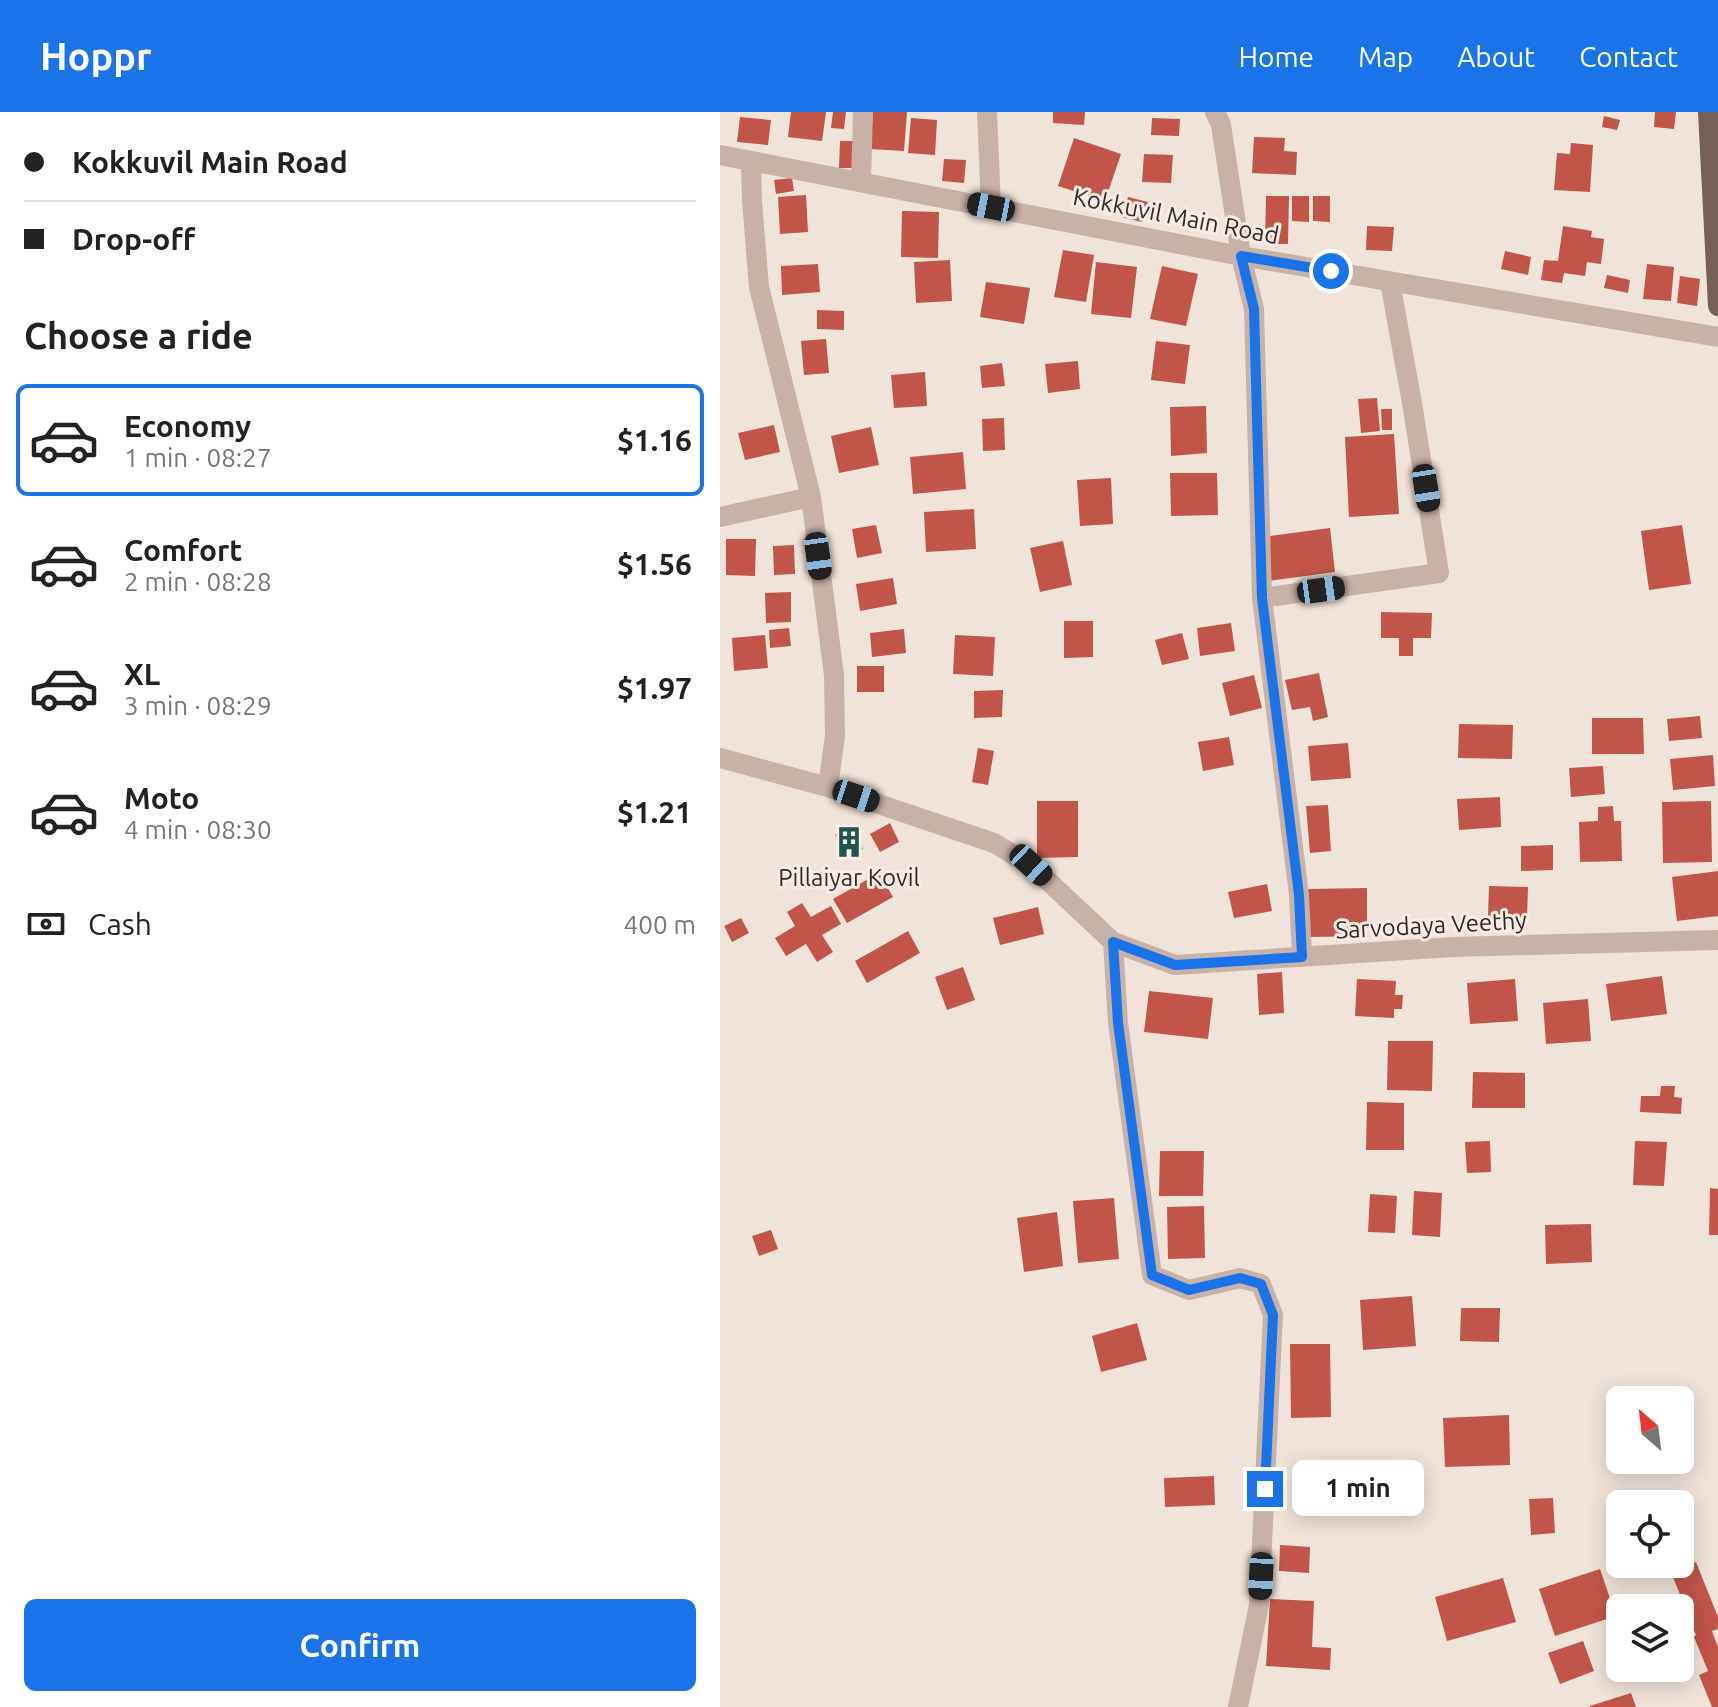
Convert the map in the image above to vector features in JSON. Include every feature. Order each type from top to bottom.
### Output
[{"type":"main road","points":[[1708,112],[1718,306]]},
{"type":"street","points":[[861,181],[863,112]]},
{"type":"street","points":[[987,112],[991,207]]},
{"type":"street","points":[[1215,112],[1221,125],[1241,256],[1254,309],[1262,598],[1299,895],[1302,957]]},
{"type":"street","name":"Kokkuvil Main Road","points":[[720,155],[1241,256],[1718,337]]},
{"type":"street","points":[[751,161],[759,287],[811,497],[834,675],[835,736],[828,787]]},
{"type":"street","points":[[1262,598],[1439,573],[1390,282]]},
{"type":"street","points":[[720,517],[811,497]]},
{"type":"street","name":"Sarvodaya Veethy","points":[[720,758],[828,787],[994,843],[1031,865],[1113,942],[1175,965],[1453,947],[1718,940]]},
{"type":"street","points":[[1113,942],[1118,1023],[1152,1275],[1189,1290],[1240,1278],[1261,1284],[1273,1315],[1259,1605],[1238,1707]]},
{"type":"building","points":[[791,112],[826,112],[822,141],[788,137]]},
{"type":"building","points":[[833,112],[846,112],[844,129],[831,128]]},
{"type":"building","points":[[873,112],[907,112],[904,151],[870,149]]},
{"type":"building","points":[[1053,112],[1085,112],[1084,125],[1053,123]]},
{"type":"building","points":[[1655,112],[1676,112],[1674,129],[1654,127]]},
{"type":"building","points":[[1604,116],[1620,120],[1617,130],[1602,127]]},
{"type":"building","points":[[740,117],[771,120],[768,145],[737,142]]},
{"type":"building","points":[[911,118],[937,120],[935,155],[908,153]]},
{"type":"building","points":[[1152,118],[1180,119],[1179,136],[1151,135]]},
{"type":"building","points":[[1254,137],[1285,138],[1284,151],[1297,152],[1296,175],[1252,173]]},
{"type":"building","points":[[1074,138],[1121,154],[1105,201],[1058,186]]},
{"type":"building","points":[[840,141],[856,141],[855,168],[839,168]]},
{"type":"building","points":[[1571,143],[1593,145],[1590,192],[1554,190],[1557,153],[1570,154]]},
{"type":"building","points":[[1144,154],[1173,155],[1171,183],[1142,182]]},
{"type":"building","points":[[944,159],[966,160],[964,183],[942,181]]},
{"type":"building","points":[[792,178],[794,191],[776,194],[774,180]]},
{"type":"building","points":[[806,195],[808,232],[780,234],[778,197]]},
{"type":"building","points":[[1266,196],[1289,196],[1288,244],[1265,244]]},
{"type":"building","points":[[1292,196],[1309,196],[1309,222],[1292,221]]},
{"type":"building","points":[[1313,196],[1330,196],[1330,222],[1313,221]]},
{"type":"building","points":[[1128,197],[1148,202],[1142,222],[1122,217]]},
{"type":"building","points":[[902,211],[939,212],[938,258],[901,257]]},
{"type":"building","points":[[1367,226],[1394,227],[1392,251],[1366,250]]},
{"type":"building","points":[[1563,226],[1592,231],[1591,237],[1604,239],[1601,264],[1587,262],[1585,276],[1564,273],[1562,283],[1541,280],[1544,260],[1558,261]]},
{"type":"building","points":[[1063,250],[1094,255],[1086,302],[1054,297]]},
{"type":"building","points":[[1505,251],[1531,257],[1528,275],[1501,269]]},
{"type":"building","points":[[950,260],[952,301],[916,303],[914,262]]},
{"type":"building","points":[[1096,262],[1137,267],[1131,318],[1091,314]]},
{"type":"building","points":[[818,264],[820,292],[782,295],[781,266]]},
{"type":"building","points":[[1647,264],[1674,267],[1671,301],[1643,299]]},
{"type":"building","points":[[1162,266],[1198,274],[1186,326],[1150,319]]},
{"type":"building","points":[[1607,275],[1630,280],[1628,293],[1604,288]]},
{"type":"building","points":[[1680,276],[1700,279],[1697,306],[1677,303]]},
{"type":"building","points":[[986,282],[1030,288],[1024,324],[980,317]]},
{"type":"building","points":[[817,310],[844,311],[844,330],[817,329]]},
{"type":"building","points":[[826,339],[829,373],[804,375],[801,341]]},
{"type":"building","points":[[1156,341],[1190,345],[1185,384],[1151,380]]},
{"type":"building","points":[[1078,361],[1080,389],[1048,393],[1045,364]]},
{"type":"building","points":[[1002,363],[1005,386],[982,388],[980,366]]},
{"type":"building","points":[[925,372],[927,406],[894,408],[891,375]]},
{"type":"building","points":[[1377,398],[1380,431],[1361,433],[1358,399]]},
{"type":"building","points":[[1206,406],[1207,453],[1171,456],[1170,407]]},
{"type":"building","points":[[1381,409],[1392,409],[1392,430],[1382,430]]},
{"type":"building","points":[[1004,418],[1005,450],[983,451],[982,419]]},
{"type":"building","points":[[774,425],[780,452],[745,460],[738,433]]},
{"type":"building","points":[[871,427],[879,465],[839,473],[831,436]]},
{"type":"building","points":[[1394,434],[1399,514],[1349,517],[1345,437]]},
{"type":"building","points":[[963,452],[966,489],[913,494],[910,457]]},
{"type":"building","points":[[1170,473],[1217,473],[1218,515],[1171,516]]},
{"type":"building","points":[[1111,478],[1113,524],[1080,526],[1077,480]]},
{"type":"building","points":[[974,509],[976,549],[926,552],[924,512]]},
{"type":"building","points":[[876,525],[882,553],[857,558],[852,529]]},
{"type":"building","points":[[1682,525],[1691,584],[1649,590],[1641,531]]},
{"type":"building","points":[[1330,528],[1335,572],[1268,581],[1262,537]]},
{"type":"building","points":[[726,539],[756,539],[755,576],[726,575]]},
{"type":"building","points":[[1063,541],[1072,585],[1040,592],[1030,548]]},
{"type":"building","points":[[794,545],[795,574],[774,575],[773,546]]},
{"type":"building","points":[[893,578],[897,604],[860,611],[856,584]]},
{"type":"building","points":[[791,592],[791,622],[766,623],[765,593]]},
{"type":"building","points":[[1381,612],[1432,613],[1431,638],[1413,638],[1413,656],[1399,656],[1399,638],[1381,638]]},
{"type":"building","points":[[1064,621],[1093,621],[1093,657],[1064,658]]},
{"type":"building","points":[[1231,623],[1235,651],[1200,656],[1197,628]]},
{"type":"building","points":[[789,628],[791,646],[770,648],[769,630]]},
{"type":"building","points":[[904,629],[906,653],[872,657],[870,633]]},
{"type":"building","points":[[1182,633],[1189,659],[1162,665],[1155,640]]},
{"type":"building","points":[[765,635],[768,668],[734,671],[732,638]]},
{"type":"building","points":[[955,635],[995,637],[993,676],[953,674]]},
{"type":"building","points":[[857,666],[884,666],[884,692],[857,692]]},
{"type":"building","points":[[1319,673],[1328,717],[1313,721],[1310,707],[1292,710],[1285,680]]},
{"type":"building","points":[[1254,675],[1262,708],[1230,716],[1222,683]]},
{"type":"building","points":[[1003,690],[1002,717],[974,718],[974,691]]},
{"type":"building","points":[[1700,716],[1702,738],[1669,741],[1667,719]]},
{"type":"building","points":[[1592,718],[1643,718],[1644,754],[1592,754]]},
{"type":"building","points":[[1459,724],[1513,725],[1512,759],[1458,758]]},
{"type":"building","points":[[1229,737],[1234,765],[1203,771],[1198,742]]},
{"type":"building","points":[[1348,743],[1351,778],[1311,781],[1308,746]]},
{"type":"building","points":[[978,748],[994,751],[988,785],[972,782]]},
{"type":"building","points":[[1713,755],[1715,786],[1673,790],[1670,759]]},
{"type":"building","points":[[1603,766],[1605,794],[1571,797],[1569,768]]},
{"type":"building","points":[[1500,797],[1501,827],[1459,830],[1457,799]]},
{"type":"building","points":[[1037,801],[1078,801],[1078,857],[1037,858]]},
{"type":"building","points":[[1711,801],[1712,862],[1663,863],[1662,802]]},
{"type":"building","points":[[1328,805],[1331,851],[1310,853],[1306,806]]},
{"type":"building","points":[[1613,806],[1614,821],[1621,821],[1622,861],[1580,862],[1579,822],[1598,821],[1598,807]]},
{"type":"building","points":[[890,823],[899,842],[880,852],[870,834]]},
{"type":"building","name":"Pillaiyar Kovil","points":[[851,826],[863,849],[847,857],[835,835]]},
{"type":"building","points":[[1553,845],[1553,870],[1521,871],[1521,846]]},
{"type":"building","points":[[1718,871],[1718,916],[1677,921],[1672,877]]},
{"type":"building","points":[[879,873],[893,897],[847,923],[833,899]]},
{"type":"building","points":[[1267,884],[1272,911],[1234,918],[1228,892]]},
{"type":"building","points":[[1489,886],[1528,887],[1527,918],[1488,916]]},
{"type":"building","points":[[1367,888],[1367,936],[1309,937],[1308,889]]},
{"type":"building","points":[[802,903],[811,917],[831,906],[841,924],[822,935],[833,952],[817,962],[806,944],[786,956],[775,938],[795,926],[787,912]]},
{"type":"building","points":[[1038,907],[1044,934],[1000,945],[993,918]]},
{"type":"building","points":[[741,918],[749,933],[732,942],[724,926]]},
{"type":"building","points":[[908,931],[920,953],[867,983],[855,961]]},
{"type":"building","points":[[963,967],[975,1000],[947,1010],[935,977]]},
{"type":"building","points":[[1282,972],[1284,1013],[1259,1015],[1257,974]]},
{"type":"building","points":[[1662,976],[1667,1014],[1611,1021],[1606,984]]},
{"type":"building","points":[[1357,979],[1396,981],[1395,995],[1403,995],[1402,1009],[1394,1009],[1394,1018],[1355,1016]]},
{"type":"building","points":[[1515,979],[1518,1021],[1470,1024],[1467,983]]},
{"type":"building","points":[[1149,991],[1213,998],[1208,1039],[1144,1032]]},
{"type":"building","points":[[1588,999],[1591,1041],[1546,1044],[1543,1003]]},
{"type":"building","points":[[1388,1041],[1433,1041],[1432,1091],[1387,1090]]},
{"type":"building","points":[[1473,1072],[1525,1073],[1525,1108],[1472,1108]]},
{"type":"building","points":[[1661,1086],[1675,1086],[1674,1097],[1682,1098],[1681,1114],[1640,1112],[1641,1096],[1660,1096]]},
{"type":"building","points":[[1367,1102],[1404,1103],[1404,1150],[1366,1150]]},
{"type":"building","points":[[1490,1141],[1491,1172],[1467,1173],[1465,1142]]},
{"type":"building","points":[[1635,1141],[1667,1142],[1664,1186],[1633,1185]]},
{"type":"building","points":[[1160,1151],[1204,1151],[1203,1196],[1159,1196]]},
{"type":"building","points":[[1710,1188],[1718,1189],[1718,1235],[1709,1235]]},
{"type":"building","points":[[1414,1191],[1442,1193],[1440,1237],[1412,1235]]},
{"type":"building","points":[[1370,1194],[1397,1196],[1395,1233],[1368,1232]]},
{"type":"building","points":[[1114,1198],[1119,1259],[1078,1263],[1073,1201]]},
{"type":"building","points":[[1204,1206],[1205,1258],[1168,1259],[1167,1207]]},
{"type":"building","points":[[1057,1212],[1063,1266],[1024,1272],[1017,1218]]},
{"type":"building","points":[[1591,1224],[1592,1262],[1546,1264],[1545,1225]]},
{"type":"building","points":[[771,1230],[778,1249],[759,1256],[752,1236]]},
{"type":"building","points":[[1412,1296],[1416,1346],[1363,1350],[1360,1300]]},
{"type":"building","points":[[1461,1308],[1500,1308],[1499,1342],[1460,1341]]},
{"type":"building","points":[[1137,1323],[1147,1360],[1101,1372],[1092,1336]]},
{"type":"building","points":[[1290,1344],[1330,1344],[1331,1417],[1291,1418]]},
{"type":"building","points":[[1509,1415],[1510,1465],[1445,1467],[1443,1418]]},
{"type":"building","points":[[1214,1476],[1215,1505],[1165,1507],[1164,1478]]},
{"type":"building","points":[[1553,1498],[1555,1533],[1531,1535],[1529,1499]]},
{"type":"building","points":[[1280,1545],[1310,1547],[1309,1573],[1279,1571]]},
{"type":"building","points":[[1694,1563],[1718,1617],[1718,1629],[1712,1631],[1718,1647],[1718,1707],[1712,1707],[1699,1675],[1708,1671],[1694,1637],[1694,1594],[1680,1594],[1673,1578],[1694,1578]]},
{"type":"building","points":[[1600,1569],[1609,1594],[1606,1594],[1606,1619],[1555,1636],[1539,1589]]},
{"type":"building","points":[[1503,1578],[1516,1622],[1447,1641],[1435,1597]]},
{"type":"building","points":[[1270,1599],[1314,1601],[1312,1647],[1331,1648],[1330,1670],[1266,1666]]},
{"type":"building","points":[[1583,1641],[1594,1671],[1560,1684],[1548,1653]]},
{"type":"building","points":[[1631,1693],[1636,1707],[1590,1707],[1590,1706]]},
{"type":"place","name":"Pillaiyar Kovil","points":[[849,842]]},
{"type":"route","points":[[1265,1489],[1273,1315],[1261,1284],[1240,1278],[1189,1290],[1152,1275],[1118,1023],[1113,942],[1175,965],[1302,957],[1299,895],[1262,598],[1254,309],[1241,256],[1331,271]]}]
